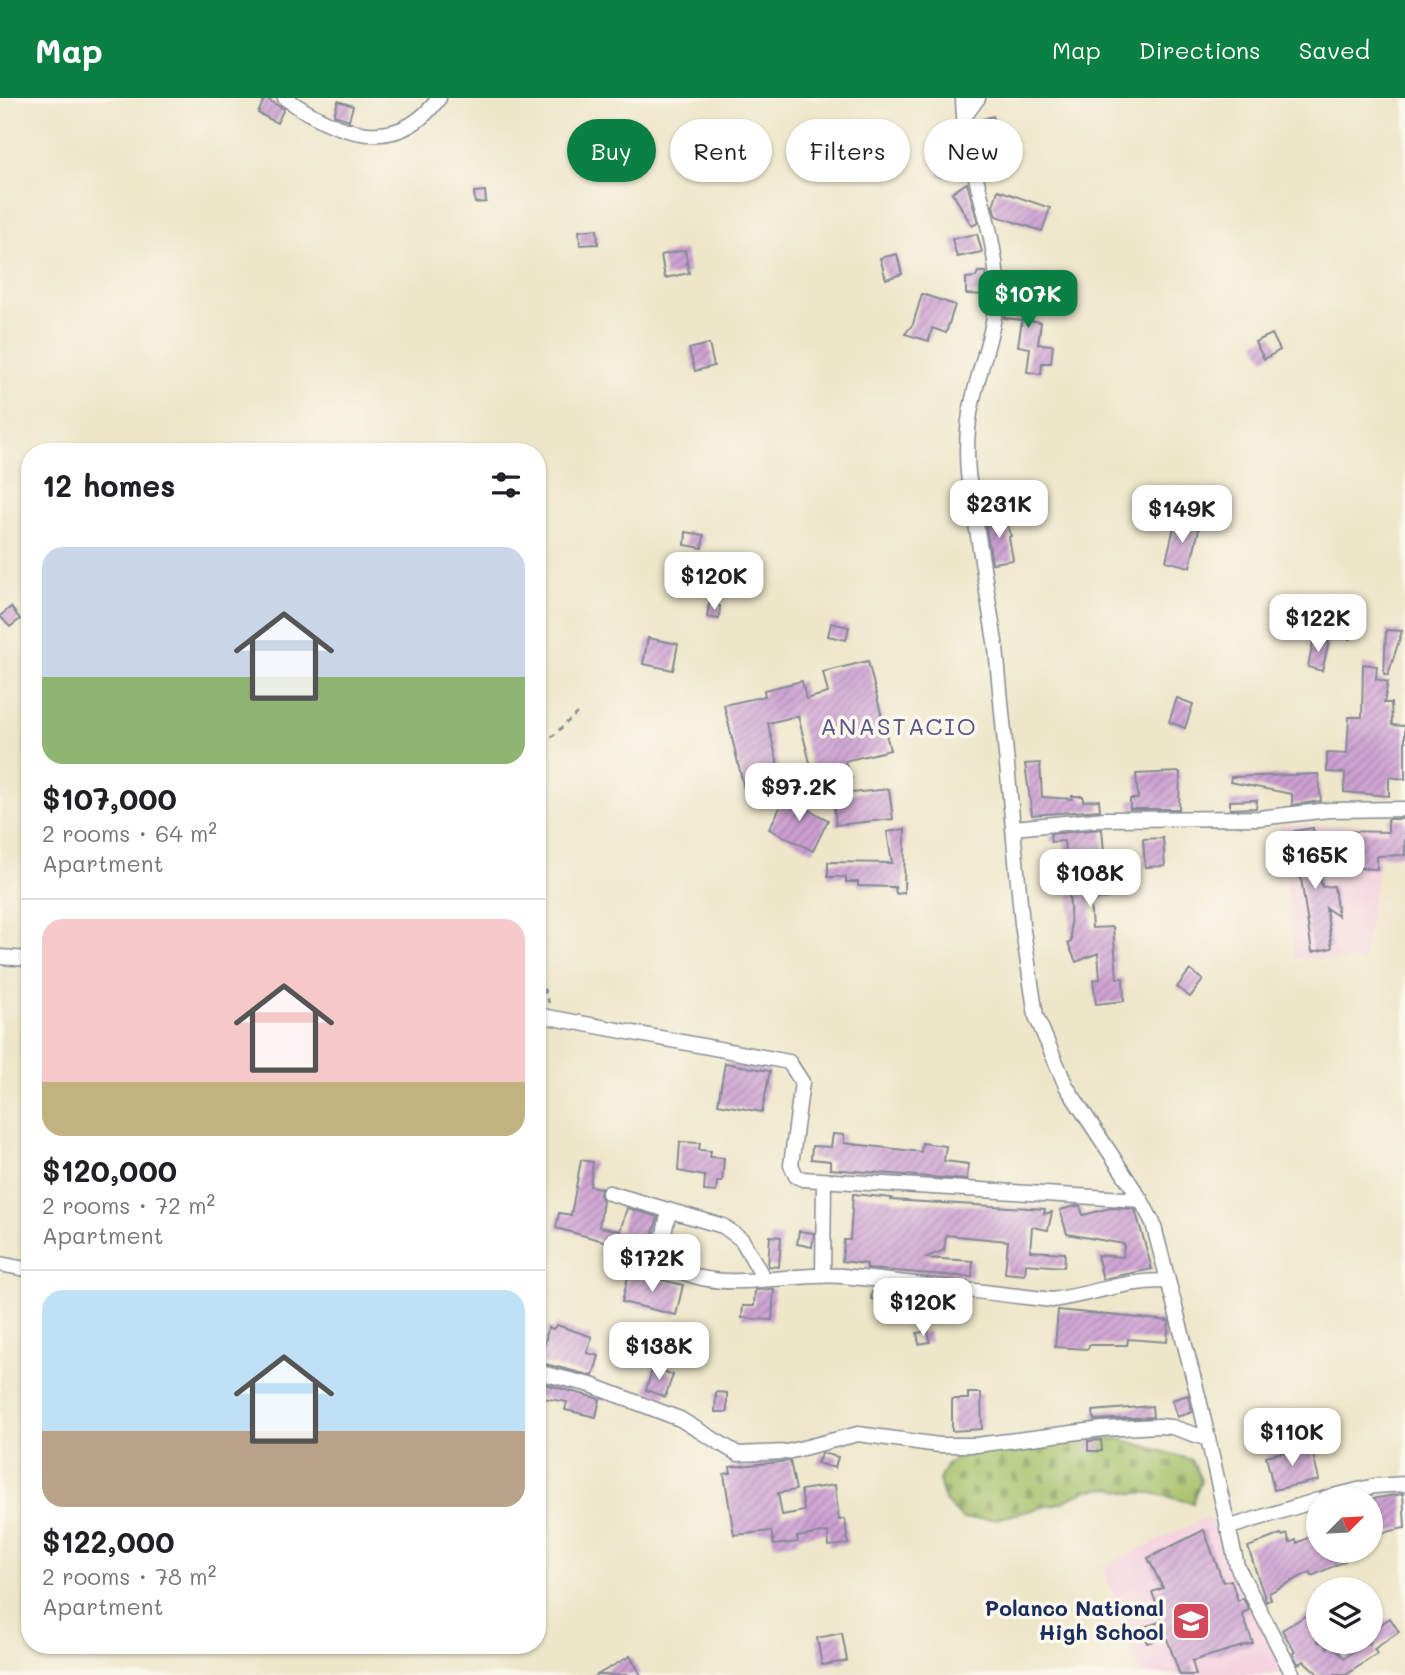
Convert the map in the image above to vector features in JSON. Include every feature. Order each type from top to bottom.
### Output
[{"type":"street","points":[[285,98],[316,120],[366,136],[386,134],[412,123],[428,113],[439,98]]},
{"type":"street","points":[[963,98],[963,118],[989,223],[997,284],[990,330],[972,402],[966,447],[970,500],[996,649],[1022,924],[1036,1016],[1066,1086],[1141,1200],[1153,1223],[1208,1438],[1237,1566],[1293,1675]]},
{"type":"street","points":[[963,118],[978,98]]},
{"type":"street","points":[[1014,828],[1105,819],[1259,818],[1329,810],[1405,809]]},
{"type":"street","points":[[0,957],[21,958]]},
{"type":"street","points":[[546,1017],[789,1062],[802,1082],[792,1171],[803,1179],[1141,1200]]},
{"type":"street","points":[[823,1276],[824,1181]]},
{"type":"street","points":[[609,1193],[715,1222],[733,1232],[751,1253],[764,1279]]},
{"type":"street","points":[[669,1210],[660,1252],[671,1266],[694,1275],[734,1282],[823,1276],[1052,1300],[1080,1296],[1113,1285],[1168,1281]]},
{"type":"street","points":[[0,1264],[21,1268]]},
{"type":"street","points":[[546,1374],[592,1385],[680,1419],[738,1454],[787,1452],[858,1434],[939,1445],[976,1445],[1103,1429],[1158,1426],[1172,1427],[1208,1438]]},
{"type":"street","points":[[1375,1486],[1405,1484]]},
{"type":"street","points":[[1227,1528],[1306,1504]]},
{"type":"path","points":[[546,742],[577,713]]},
{"type":"path","points":[[762,789],[820,805],[834,784],[856,776]]},
{"type":"shaded area","points":[[1280,825],[1385,826],[1363,961],[1295,958]]},
{"type":"shaded area","name":"Polanco National High School","points":[[1207,1517],[1288,1675],[1141,1675],[1103,1567]]},
{"type":"green space","points":[[1078,1438],[1121,1439],[1192,1460],[1201,1480],[1193,1503],[1152,1493],[1130,1493],[1112,1488],[1088,1490],[1062,1502],[997,1519],[963,1519],[945,1501],[939,1480],[947,1464],[964,1454]]},
{"type":"building","points":[[265,98],[284,109],[277,123],[258,113]]},
{"type":"building","points":[[338,101],[353,106],[349,120],[334,115]]},
{"type":"building","points":[[967,183],[978,223],[972,226],[952,192]]},
{"type":"building","points":[[998,190],[1050,208],[1042,231],[996,216],[993,206]]},
{"type":"building","points":[[485,191],[486,202],[475,203],[474,192]]},
{"type":"building","points":[[597,229],[598,244],[580,245],[579,231]]},
{"type":"building","points":[[977,234],[982,252],[957,257],[952,239]]},
{"type":"building","points":[[685,250],[689,273],[665,278],[661,255]]},
{"type":"building","points":[[897,254],[902,274],[886,279],[880,258]]},
{"type":"building","points":[[978,272],[986,272],[987,295],[966,294],[966,278],[976,277]]},
{"type":"building","points":[[1008,290],[1029,290],[1027,320],[1041,322],[1038,344],[1053,345],[1051,363],[1042,363],[1041,374],[1027,372],[1030,348],[1018,346],[1022,320],[1004,318]]},
{"type":"building","points":[[922,294],[955,305],[946,333],[932,328],[929,341],[905,334],[913,324]]},
{"type":"building","points":[[1272,334],[1280,350],[1264,359],[1255,342]]},
{"type":"building","points":[[709,344],[714,366],[695,371],[689,349]]},
{"type":"building","points":[[1003,514],[1011,536],[1013,560],[992,563],[986,527],[990,525],[988,520]]},
{"type":"building","points":[[1175,523],[1199,529],[1190,567],[1166,561]]},
{"type":"building","points":[[686,532],[704,535],[702,548],[685,545]]},
{"type":"building","points":[[709,604],[720,606],[719,619],[707,617]]},
{"type":"building","points":[[11,607],[20,619],[10,627],[0,616]]},
{"type":"building","points":[[1334,622],[1351,622],[1351,639],[1334,639]]},
{"type":"building","points":[[831,623],[849,627],[846,640],[828,636]]},
{"type":"building","points":[[1386,630],[1402,631],[1388,675],[1384,674]]},
{"type":"building","points":[[648,638],[678,644],[673,670],[643,664]]},
{"type":"building","points":[[1314,638],[1329,642],[1322,671],[1308,667]]},
{"type":"building","points":[[868,661],[890,750],[845,761],[847,769],[814,778],[798,716],[768,723],[783,786],[776,788],[762,784],[744,788],[724,705],[765,696],[764,690],[802,681],[806,699],[828,693],[823,672]]},
{"type":"building","points":[[1363,664],[1377,666],[1376,679],[1388,682],[1384,703],[1391,703],[1392,725],[1405,726],[1405,779],[1389,777],[1389,796],[1344,792],[1345,773],[1327,772],[1327,753],[1347,754],[1349,717],[1362,717]]},
{"type":"building","points":[[1177,698],[1193,704],[1185,728],[1169,722]]},
{"type":"building","points":[[1040,763],[1042,797],[1072,799],[1072,796],[1083,796],[1083,801],[1099,800],[1100,810],[1032,815],[1025,764]]},
{"type":"building","points":[[1180,772],[1179,809],[1130,809],[1130,799],[1138,799],[1136,774]]},
{"type":"building","points":[[1318,774],[1321,801],[1292,805],[1292,794],[1230,782],[1231,777]]},
{"type":"building","points":[[889,789],[893,819],[836,825],[833,795]]},
{"type":"building","points":[[804,798],[809,810],[828,820],[813,851],[769,829],[784,800]]},
{"type":"building","points":[[1257,800],[1256,808],[1230,809],[1230,801]]},
{"type":"building","points":[[1388,819],[1405,819],[1405,855],[1377,856],[1377,869],[1359,868],[1360,844],[1340,843],[1340,831],[1388,832]]},
{"type":"building","points":[[1313,828],[1322,887],[1334,886],[1338,916],[1326,908],[1332,948],[1312,952],[1294,831]]},
{"type":"building","points":[[905,829],[904,893],[896,894],[895,887],[858,886],[858,882],[846,882],[846,877],[828,877],[828,862],[892,863],[887,832]]},
{"type":"building","points":[[1102,829],[1108,898],[1090,900],[1092,928],[1113,927],[1117,978],[1123,978],[1124,1001],[1096,1004],[1093,980],[1100,979],[1098,953],[1076,962],[1068,943],[1071,942],[1070,905],[1064,841],[1051,842],[1050,834]]},
{"type":"building","points":[[1163,838],[1165,866],[1145,867],[1143,839]]},
{"type":"building","points":[[1190,970],[1203,980],[1190,997],[1177,987]]},
{"type":"building","points":[[725,1063],[770,1071],[762,1112],[718,1104]]},
{"type":"building","points":[[833,1134],[844,1135],[844,1143],[921,1152],[922,1143],[946,1146],[944,1161],[968,1164],[967,1180],[830,1169],[830,1161],[811,1159],[812,1146],[831,1147]]},
{"type":"building","points":[[680,1142],[700,1143],[699,1150],[711,1151],[710,1157],[724,1158],[722,1182],[717,1182],[716,1192],[704,1191],[705,1176],[678,1171]]},
{"type":"building","points":[[581,1160],[593,1162],[590,1186],[601,1188],[603,1201],[599,1227],[620,1231],[627,1208],[658,1217],[647,1253],[556,1228],[559,1213],[571,1215]]},
{"type":"building","points":[[853,1194],[892,1198],[891,1200],[1045,1209],[1044,1214],[1052,1212],[1048,1230],[1032,1227],[1030,1251],[1065,1253],[1064,1267],[1026,1264],[1025,1275],[1005,1273],[1008,1241],[946,1235],[944,1250],[925,1258],[973,1261],[972,1277],[867,1269],[867,1264],[842,1261],[844,1240],[850,1240]]},
{"type":"building","points":[[1080,1206],[1083,1215],[1111,1208],[1135,1209],[1152,1269],[1103,1279],[1097,1255],[1123,1257],[1124,1244],[1067,1234],[1060,1210]]},
{"type":"building","points":[[799,1231],[814,1233],[812,1247],[797,1244]]},
{"type":"building","points":[[770,1236],[781,1237],[779,1267],[768,1266]]},
{"type":"building","points":[[629,1272],[683,1285],[676,1315],[622,1302]]},
{"type":"building","points":[[774,1289],[772,1320],[742,1318],[743,1306],[754,1306],[755,1290]]},
{"type":"building","points":[[872,1292],[906,1293],[906,1305],[871,1299]]},
{"type":"building","points":[[1058,1310],[1169,1321],[1167,1342],[1128,1339],[1127,1345],[1089,1345],[1088,1349],[1055,1347]]},
{"type":"building","points":[[557,1325],[592,1337],[587,1353],[599,1356],[593,1376],[546,1364],[548,1327],[553,1329]]},
{"type":"building","points":[[928,1331],[930,1342],[919,1344],[917,1333]]},
{"type":"building","points":[[653,1367],[673,1375],[665,1397],[646,1390]]},
{"type":"building","points":[[546,1384],[600,1399],[596,1417],[565,1410],[567,1402],[546,1398]]},
{"type":"building","points":[[716,1392],[727,1393],[727,1412],[715,1412]]},
{"type":"building","points":[[968,1393],[981,1393],[982,1429],[952,1431],[952,1399],[968,1399]]},
{"type":"building","points":[[1188,1395],[1192,1412],[1177,1417],[1172,1400]]},
{"type":"building","points":[[1152,1406],[1153,1417],[1094,1420],[1093,1411]]},
{"type":"building","points":[[1101,1440],[1102,1451],[1088,1451],[1088,1441]]},
{"type":"building","points":[[1311,1446],[1319,1480],[1274,1490],[1266,1456]]},
{"type":"building","points":[[822,1453],[838,1457],[835,1468],[817,1463]]},
{"type":"building","points":[[790,1461],[796,1490],[778,1493],[782,1515],[804,1511],[801,1490],[835,1485],[839,1520],[845,1519],[848,1544],[829,1546],[828,1532],[797,1537],[798,1542],[774,1545],[771,1531],[734,1535],[724,1474],[731,1473],[730,1467]]},
{"type":"building","points":[[1403,1494],[1405,1528],[1383,1533],[1383,1497]]},
{"type":"building","points":[[1204,1530],[1223,1582],[1231,1580],[1238,1601],[1243,1598],[1249,1610],[1242,1613],[1253,1643],[1192,1661],[1196,1675],[1180,1675],[1166,1636],[1147,1643],[1141,1628],[1163,1621],[1152,1592],[1163,1588],[1148,1558]]},
{"type":"building","points":[[1281,1534],[1287,1534],[1290,1543],[1296,1540],[1297,1543],[1306,1539],[1306,1563],[1341,1563],[1312,1576],[1310,1572],[1269,1593],[1271,1599],[1266,1602],[1248,1547]]},
{"type":"building","points":[[1306,1616],[1306,1654],[1341,1654],[1344,1658],[1350,1654],[1377,1654],[1346,1675],[1319,1675],[1304,1661],[1298,1664],[1293,1653],[1295,1652],[1282,1630]]},
{"type":"building","points":[[1390,1618],[1399,1632],[1383,1643],[1383,1623]]},
{"type":"building","points":[[842,1633],[847,1661],[822,1665],[817,1638]]},
{"type":"building","points":[[630,1656],[641,1675],[597,1675]]},
{"type":"place","name":"Polanco National High School","points":[[1191,1621]]},
{"type":"district","name":"ANASTACIO","points":[[899,727]]}]
